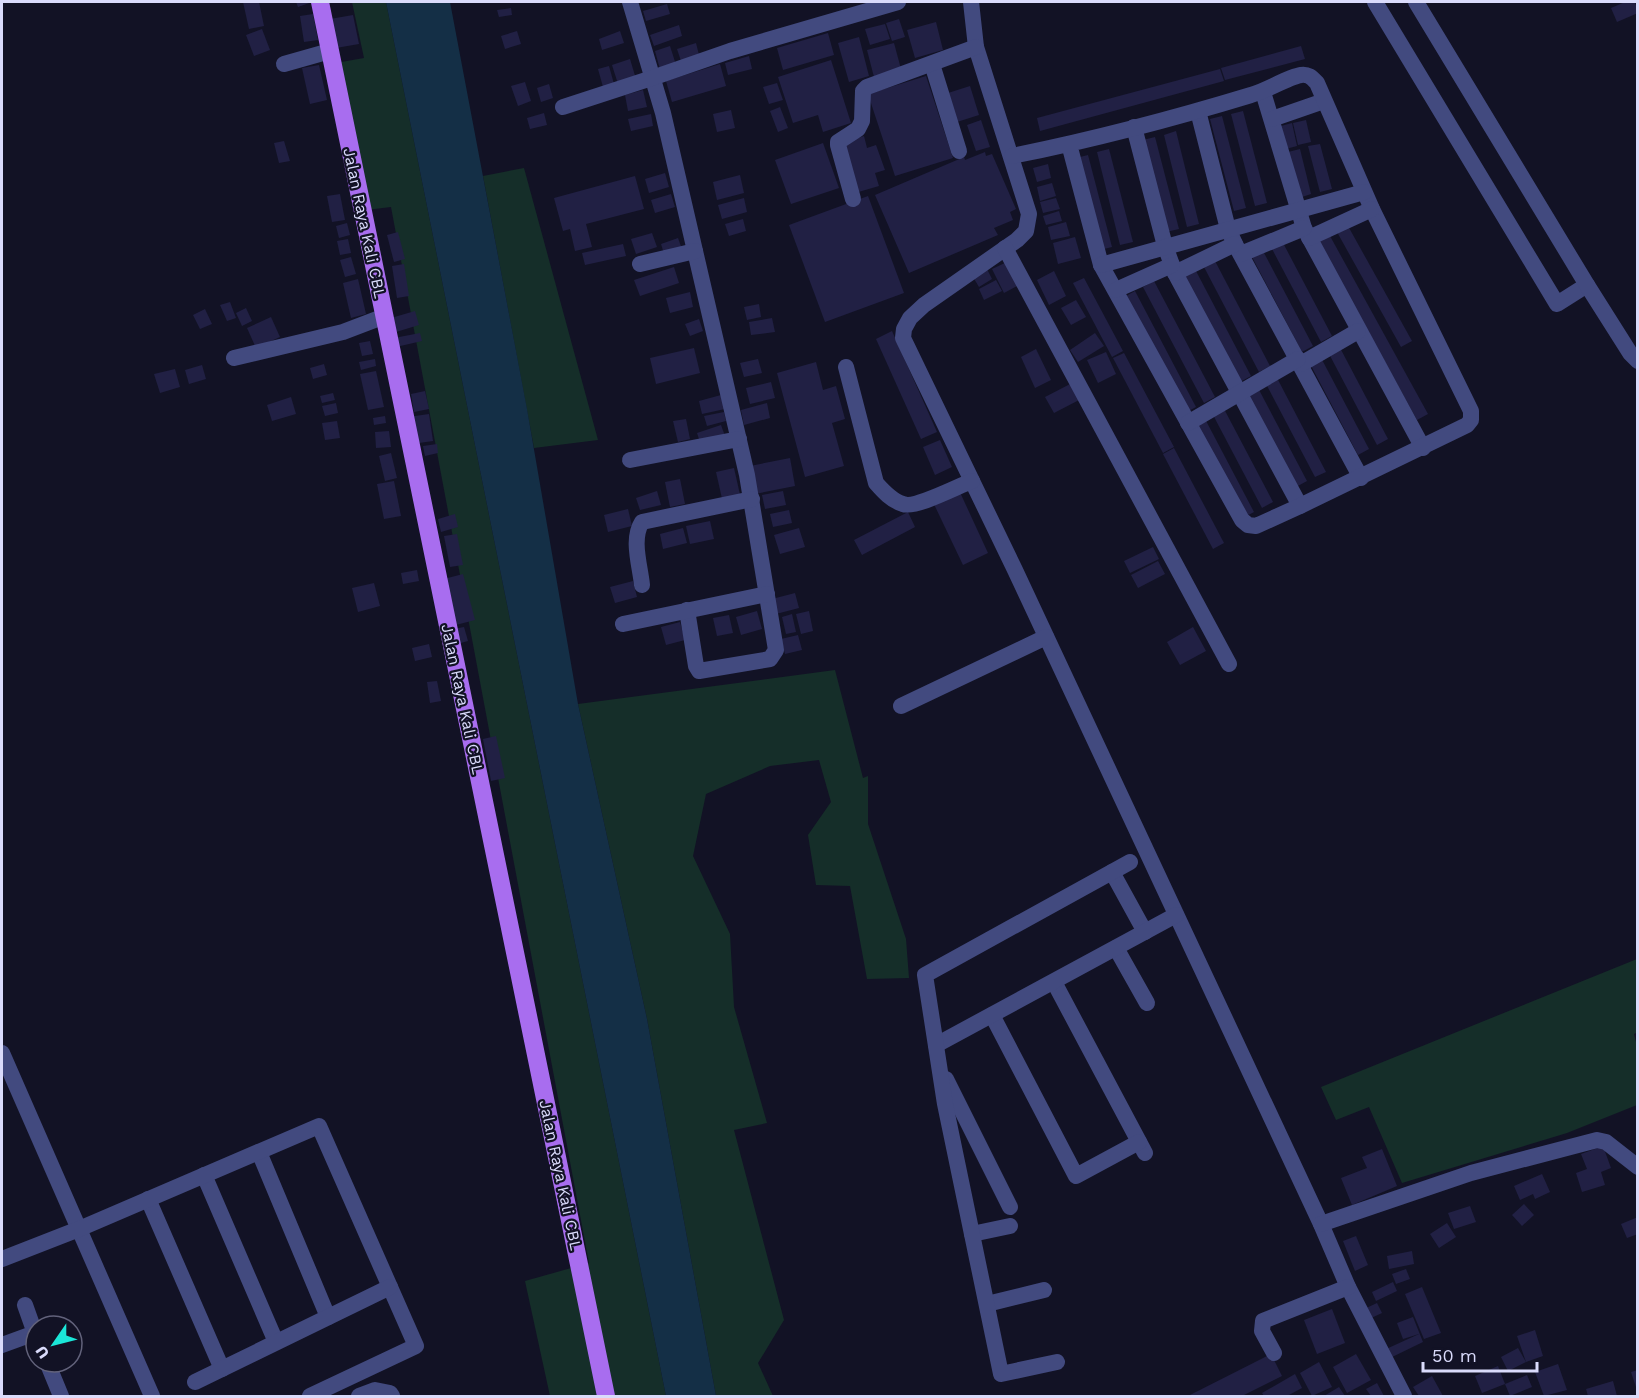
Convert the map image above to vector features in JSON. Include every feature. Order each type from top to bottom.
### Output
[{"type":"main road","name":"Jalan Raya Kali CBL","points":[[320,2],[606,1396]]},
{"type":"street","points":[[630,2],[663,113],[739,440],[752,499],[776,650],[770,659],[699,672],[696,666],[687,610]]},
{"type":"street","points":[[563,107],[730,51],[898,2]]},
{"type":"street","points":[[971,2],[976,47],[1029,214],[1026,231],[924,305],[910,318],[904,329],[903,338],[1046,637],[1321,1224],[1348,1287],[1404,1396]]},
{"type":"street","points":[[1375,2],[1557,304],[1587,285]]},
{"type":"street","points":[[1416,2],[1587,285],[1630,353],[1638,361]]},
{"type":"street","points":[[853,199],[838,141],[858,129],[862,122],[863,91],[867,87],[976,47]]},
{"type":"street","points":[[284,64],[330,51]]},
{"type":"street","points":[[932,64],[959,151]]},
{"type":"street","points":[[1012,156],[1198,111],[1263,92],[1302,75],[1311,76],[1317,82],[1364,192],[1471,411],[1471,420],[1467,426],[1256,526],[1248,525],[1242,520],[1101,265],[1069,144]]},
{"type":"street","points":[[1263,92],[1298,212],[1307,233],[1423,448]]},
{"type":"street","points":[[1272,119],[1324,101]]},
{"type":"street","points":[[1198,111],[1235,242],[1360,478]]},
{"type":"street","points":[[1134,127],[1173,269],[1300,506]]},
{"type":"street","points":[[1116,290],[1173,269],[1298,212],[1364,192]]},
{"type":"street","points":[[1101,265],[1165,246],[1235,242],[1307,233],[1372,209]]},
{"type":"street","points":[[1005,248],[1229,664]]},
{"type":"street","points":[[640,264],[695,250]]},
{"type":"street","points":[[234,358],[343,332],[385,316]]},
{"type":"street","points":[[1188,423],[1358,331]]},
{"type":"street","points":[[846,367],[876,483],[886,494],[904,505],[915,504],[972,481]]},
{"type":"street","points":[[630,460],[739,440]]},
{"type":"street","points":[[642,585],[636,541],[637,530],[642,522],[752,499]]},
{"type":"street","points":[[623,624],[767,594]]},
{"type":"street","points":[[902,706],[1046,637]]},
{"type":"street","points":[[1057,1362],[1001,1374],[945,1104],[925,975],[1130,862]]},
{"type":"street","points":[[1112,872],[1145,932]]},
{"type":"street","points":[[936,1045],[1176,915]]},
{"type":"street","points":[[1116,948],[1147,1003]]},
{"type":"street","points":[[992,1015],[1076,1176],[1142,1148],[1054,982]]},
{"type":"street","points":[[2,1053],[152,1396]]},
{"type":"street","points":[[939,1065],[1010,1207]]},
{"type":"street","points":[[2,1259],[79,1229],[319,1125],[416,1346],[309,1396]]},
{"type":"street","points":[[1321,1224],[1471,1173],[1598,1140],[1606,1142],[1638,1167]]},
{"type":"street","points":[[259,1152],[328,1317]]},
{"type":"street","points":[[204,1175],[276,1342]]},
{"type":"street","points":[[148,1199],[222,1369]]},
{"type":"street","points":[[972,1234],[1010,1226]]},
{"type":"street","points":[[195,1382],[390,1287]]},
{"type":"street","points":[[1274,1353],[1262,1331],[1263,1321],[1348,1287]]},
{"type":"street","points":[[987,1304],[1044,1290]]},
{"type":"street","points":[[25,1305],[28,1314]]},
{"type":"street","points":[[2,1344],[24,1337]]},
{"type":"street","points":[[52,1374],[61,1396]]},
{"type":"street","points":[[358,1396],[375,1390],[390,1393],[392,1396]]},
{"type":"green space","points":[[352,2],[386,2],[666,1396],[550,1396],[525,1281],[589,1263],[391,207],[366,210],[330,64],[364,58]]},
{"type":"green space","points":[[524,168],[598,440],[534,448],[483,176]]},
{"type":"green space","points":[[835,670],[863,778],[868,776],[868,824],[906,939],[909,978],[867,979],[850,886],[816,885],[808,835],[831,802],[819,760],[770,766],[706,794],[693,856],[730,934],[734,1007],[767,1123],[734,1130],[784,1320],[758,1363],[773,1396],[716,1396],[647,1019],[578,704]]},
{"type":"green space","points":[[1637,959],[1638,1032],[1634,1034],[1638,1050],[1637,1105],[1567,1133],[1402,1183],[1369,1107],[1336,1120],[1321,1087]]},
{"type":"water","points":[[386,2],[450,2],[527,409],[578,704],[647,1019],[716,1396],[666,1396]]},
{"type":"building","points":[[243,2],[259,2],[264,26],[249,29]]},
{"type":"building","points":[[296,2],[312,2],[298,7]]},
{"type":"building","points":[[1625,2],[1635,2],[1638,13],[1617,22],[1611,8]]},
{"type":"building","points":[[667,4],[670,14],[646,21],[643,11]]},
{"type":"building","points":[[511,8],[512,15],[499,17],[497,10]]},
{"type":"building","points":[[313,14],[318,40],[304,42],[300,16]]},
{"type":"building","points":[[353,15],[359,44],[336,48],[330,19]]},
{"type":"building","points":[[899,19],[905,37],[892,41],[886,23]]},
{"type":"building","points":[[936,22],[943,50],[915,58],[907,30]]},
{"type":"building","points":[[885,24],[890,39],[870,45],[865,29]]},
{"type":"building","points":[[679,25],[682,36],[654,46],[650,35]]},
{"type":"building","points":[[262,29],[270,50],[254,56],[246,35]]},
{"type":"building","points":[[517,31],[521,44],[505,49],[501,36]]},
{"type":"building","points":[[620,31],[624,43],[602,50],[599,39]]},
{"type":"building","points":[[828,33],[834,55],[783,70],[777,48]]},
{"type":"building","points":[[859,37],[869,76],[849,82],[838,43]]},
{"type":"building","points":[[696,43],[700,59],[682,64],[677,49]]},
{"type":"building","points":[[894,43],[901,69],[874,77],[867,50]]},
{"type":"building","points":[[670,46],[677,68],[661,73],[655,51]]},
{"type":"building","points":[[1301,46],[1305,59],[1225,80],[1221,68]]},
{"type":"building","points":[[749,56],[752,69],[728,75],[725,63]]},
{"type":"building","points":[[630,59],[636,79],[618,84],[612,65]]},
{"type":"building","points":[[831,60],[851,123],[823,132],[818,115],[793,123],[778,77]]},
{"type":"building","points":[[720,64],[726,86],[672,102],[666,81]]},
{"type":"building","points":[[319,65],[327,100],[310,104],[302,68]]},
{"type":"building","points":[[609,66],[614,84],[603,87],[598,69]]},
{"type":"building","points":[[1220,69],[1224,81],[1040,131],[1037,118]]},
{"type":"building","points":[[926,76],[953,158],[895,176],[868,94]]},
{"type":"building","points":[[525,82],[531,101],[518,106],[511,86]]},
{"type":"building","points":[[777,83],[783,100],[769,104],[763,87]]},
{"type":"building","points":[[549,84],[553,98],[541,102],[537,88]]},
{"type":"building","points":[[970,86],[979,115],[957,122],[948,93]]},
{"type":"building","points":[[643,90],[647,107],[628,111],[625,95]]},
{"type":"building","points":[[780,107],[788,128],[778,132],[770,111]]},
{"type":"building","points":[[731,110],[735,128],[717,132],[713,114]]},
{"type":"building","points":[[1243,111],[1267,203],[1255,206],[1231,114]]},
{"type":"building","points":[[544,113],[547,125],[530,129],[527,118]]},
{"type":"building","points":[[651,114],[653,126],[631,131],[628,119]]},
{"type":"building","points":[[1222,116],[1246,208],[1234,211],[1210,119]]},
{"type":"building","points":[[981,120],[990,147],[976,151],[967,125]]},
{"type":"building","points":[[1306,120],[1311,142],[1298,145],[1293,123]]},
{"type":"building","points":[[1292,123],[1297,146],[1282,150],[1277,127]]},
{"type":"building","points":[[1176,131],[1199,224],[1187,227],[1164,135]]},
{"type":"building","points":[[864,136],[867,148],[876,145],[885,170],[875,173],[879,186],[855,193],[840,144]]},
{"type":"building","points":[[1155,137],[1179,229],[1166,232],[1143,140]]},
{"type":"building","points":[[284,141],[290,161],[279,163],[274,143]]},
{"type":"building","points":[[823,143],[839,188],[791,204],[775,160]]},
{"type":"building","points":[[1320,144],[1332,189],[1320,192],[1308,146]]},
{"type":"building","points":[[1109,149],[1133,242],[1120,245],[1097,152]]},
{"type":"building","points":[[1300,149],[1311,194],[1299,198],[1288,152]]},
{"type":"building","points":[[985,152],[986,156],[992,154],[1016,209],[1010,212],[1013,220],[994,228],[998,235],[909,273],[875,195],[964,157],[965,160]]},
{"type":"building","points":[[1088,155],[1112,247],[1100,250],[1076,158]]},
{"type":"building","points":[[1048,164],[1051,178],[1037,182],[1033,168]]},
{"type":"building","points":[[665,173],[669,187],[649,193],[645,179]]},
{"type":"building","points":[[740,175],[744,193],[717,200],[713,182]]},
{"type":"building","points":[[635,176],[644,209],[586,224],[592,247],[575,251],[570,229],[563,231],[554,198]]},
{"type":"building","points":[[1052,183],[1056,196],[1040,201],[1037,187]]},
{"type":"building","points":[[340,194],[345,220],[332,222],[327,196]]},
{"type":"building","points":[[671,194],[675,207],[655,213],[651,200]]},
{"type":"building","points":[[868,196],[904,293],[825,322],[789,225]]},
{"type":"building","points":[[744,198],[747,212],[722,219],[718,205]]},
{"type":"building","points":[[1056,198],[1060,209],[1043,213],[1040,202]]},
{"type":"building","points":[[1059,211],[1062,221],[1046,225],[1043,216]]},
{"type":"building","points":[[743,219],[746,231],[729,236],[725,224]]},
{"type":"building","points":[[1066,222],[1070,236],[1051,240],[1048,227]]},
{"type":"building","points":[[347,223],[350,235],[339,238],[336,226]]},
{"type":"building","points":[[1348,226],[1412,341],[1401,347],[1337,232]]},
{"type":"building","points":[[398,232],[405,259],[394,262],[387,235]]},
{"type":"building","points":[[652,233],[657,247],[636,254],[631,239]]},
{"type":"building","points":[[1330,236],[1428,414],[1417,420],[1319,242]]},
{"type":"building","points":[[1075,237],[1081,258],[1058,264],[1053,243]]},
{"type":"building","points":[[678,238],[683,252],[665,257],[661,244]]},
{"type":"building","points":[[348,239],[351,253],[340,255],[337,241]]},
{"type":"building","points":[[1282,241],[1332,336],[1321,342],[1271,247]]},
{"type":"building","points":[[623,244],[626,256],[585,265],[582,253]]},
{"type":"building","points":[[1263,251],[1313,346],[1302,352],[1252,257]]},
{"type":"building","points":[[351,257],[356,274],[345,277],[340,260]]},
{"type":"building","points":[[1215,261],[1270,366],[1259,372],[1204,267]]},
{"type":"building","points":[[1007,262],[1019,285],[1004,293],[992,269]]},
{"type":"building","points":[[404,264],[409,296],[397,298],[392,266]]},
{"type":"building","points":[[674,267],[679,283],[640,296],[634,280]]},
{"type":"building","points":[[987,269],[992,279],[979,287],[973,277]]},
{"type":"building","points":[[1054,271],[1066,296],[1049,305],[1037,280]]},
{"type":"building","points":[[1196,271],[1251,376],[1240,382],[1185,277]]},
{"type":"building","points":[[1084,278],[1123,351],[1112,357],[1073,283]]},
{"type":"building","points":[[358,279],[366,314],[351,318],[343,283]]},
{"type":"building","points":[[996,280],[1002,291],[984,300],[979,289]]},
{"type":"building","points":[[1154,281],[1215,397],[1204,403],[1143,287]]},
{"type":"building","points":[[1135,291],[1196,407],[1185,413],[1124,297]]},
{"type":"building","points":[[690,292],[693,307],[670,313],[666,298]]},
{"type":"building","points":[[1076,300],[1086,317],[1071,325],[1061,308]]},
{"type":"building","points":[[230,302],[236,318],[227,321],[220,305]]},
{"type":"building","points":[[759,304],[761,317],[747,320],[744,307]]},
{"type":"building","points":[[246,308],[252,321],[242,326],[236,313]]},
{"type":"building","points":[[205,309],[212,324],[200,329],[193,315]]},
{"type":"building","points":[[415,311],[419,325],[396,332],[391,318]]},
{"type":"building","points":[[271,317],[280,337],[256,348],[247,328]]},
{"type":"building","points":[[772,318],[775,332],[751,335],[749,322]]},
{"type":"building","points":[[699,319],[703,331],[690,336],[685,324]]},
{"type":"building","points":[[892,331],[937,432],[921,439],[876,339]]},
{"type":"building","points":[[420,333],[422,341],[396,347],[394,338]]},
{"type":"building","points":[[1095,333],[1104,346],[1078,362],[1070,350]]},
{"type":"building","points":[[370,341],[373,354],[362,356],[359,343]]},
{"type":"building","points":[[1338,344],[1388,439],[1377,445],[1327,350]]},
{"type":"building","points":[[694,348],[700,373],[656,384],[650,358]]},
{"type":"building","points":[[1036,349],[1051,380],[1035,388],[1021,357]]},
{"type":"building","points":[[1106,352],[1116,374],[1098,383],[1087,360]]},
{"type":"building","points":[[1124,353],[1174,447],[1163,453],[1113,358]]},
{"type":"building","points":[[1319,354],[1369,449],[1358,455],[1308,360]]},
{"type":"building","points":[[375,359],[376,366],[361,370],[359,362]]},
{"type":"building","points":[[758,359],[762,373],[744,377],[740,363]]},
{"type":"building","points":[[816,362],[823,390],[836,386],[845,419],[832,423],[844,466],[805,477],[777,373]]},
{"type":"building","points":[[324,364],[327,375],[313,379],[310,368]]},
{"type":"building","points":[[202,365],[206,379],[189,384],[185,370]]},
{"type":"building","points":[[175,369],[180,387],[160,393],[154,374]]},
{"type":"building","points":[[376,371],[384,407],[368,410],[360,374]]},
{"type":"building","points":[[1276,376],[1326,472],[1315,477],[1265,382]]},
{"type":"building","points":[[771,382],[775,398],[750,404],[746,388]]},
{"type":"building","points":[[1074,382],[1083,398],[1054,413],[1045,397]]},
{"type":"building","points":[[1257,386],[1307,481],[1296,487],[1246,392]]},
{"type":"building","points":[[425,391],[429,409],[414,412],[411,394]]},
{"type":"building","points":[[333,393],[335,400],[322,403],[320,396]]},
{"type":"building","points":[[721,395],[725,409],[702,414],[699,401]]},
{"type":"building","points":[[291,397],[296,414],[272,421],[267,405]]},
{"type":"building","points":[[336,403],[338,413],[325,416],[322,406]]},
{"type":"building","points":[[767,403],[770,418],[744,425],[741,410]]},
{"type":"building","points":[[1223,407],[1273,502],[1262,508],[1212,413]]},
{"type":"building","points":[[724,412],[726,421],[707,426],[704,416]]},
{"type":"building","points":[[429,414],[433,441],[412,444],[408,417]]},
{"type":"building","points":[[385,416],[386,423],[374,425],[373,418]]},
{"type":"building","points":[[1204,417],[1254,512],[1243,518],[1193,422]]},
{"type":"building","points":[[686,419],[690,439],[678,442],[673,421]]},
{"type":"building","points":[[337,421],[340,438],[325,440],[322,423]]},
{"type":"building","points":[[721,425],[725,436],[701,445],[697,433]]},
{"type":"building","points":[[389,431],[391,447],[376,448],[375,432]]},
{"type":"building","points":[[940,440],[952,467],[935,475],[923,447]]},
{"type":"building","points":[[437,444],[438,453],[425,456],[423,446]]},
{"type":"building","points":[[1174,448],[1224,543],[1213,549],[1163,454]]},
{"type":"building","points":[[391,453],[397,478],[385,481],[379,456]]},
{"type":"building","points":[[790,458],[795,486],[755,494],[750,466]]},
{"type":"building","points":[[734,468],[741,499],[723,503],[716,472]]},
{"type":"building","points":[[680,479],[685,504],[670,507],[665,482]]},
{"type":"building","points":[[394,481],[401,516],[384,519],[377,484]]},
{"type":"building","points":[[958,488],[988,553],[963,565],[932,500]]},
{"type":"building","points":[[657,491],[661,505],[640,510],[636,498]]},
{"type":"building","points":[[783,491],[786,505],[765,509],[762,495]]},
{"type":"building","points":[[628,509],[632,526],[608,532],[604,515]]},
{"type":"building","points":[[789,510],[792,523],[773,527],[770,514]]},
{"type":"building","points":[[908,512],[915,527],[862,555],[854,540]]},
{"type":"building","points":[[455,514],[458,527],[441,532],[438,519]]},
{"type":"building","points":[[710,521],[714,539],[690,544],[686,526]]},
{"type":"building","points":[[683,528],[687,543],[663,549],[660,534]]},
{"type":"building","points":[[799,528],[805,547],[780,554],[774,535]]},
{"type":"building","points":[[457,534],[463,565],[450,567],[444,536]]},
{"type":"building","points":[[1153,547],[1159,559],[1130,573],[1124,561]]},
{"type":"building","points":[[1158,561],[1165,574],[1138,588],[1131,575]]},
{"type":"building","points":[[417,570],[419,581],[403,584],[401,573]]},
{"type":"building","points":[[463,574],[475,620],[452,626],[440,580]]},
{"type":"building","points":[[633,581],[637,597],[615,603],[610,587]]},
{"type":"building","points":[[374,583],[380,606],[358,612],[352,588]]},
{"type":"building","points":[[795,593],[799,608],[776,614],[772,599]]},
{"type":"building","points":[[757,611],[762,629],[741,635],[736,617]]},
{"type":"building","points":[[809,611],[813,631],[801,634],[796,614]]},
{"type":"building","points":[[792,614],[796,632],[786,634],[782,617]]},
{"type":"building","points":[[729,615],[733,633],[717,636],[713,618]]},
{"type":"building","points":[[680,622],[685,640],[666,645],[661,627]]},
{"type":"building","points":[[464,627],[468,641],[457,644],[453,629]]},
{"type":"building","points":[[1193,627],[1206,651],[1180,665],[1167,642]]},
{"type":"building","points":[[798,635],[802,650],[785,654],[781,639]]},
{"type":"building","points":[[429,644],[432,657],[415,661],[412,648]]},
{"type":"building","points":[[437,681],[441,701],[430,703],[427,682]]},
{"type":"building","points":[[496,736],[505,778],[491,781],[483,739]]},
{"type":"building","points":[[1603,1146],[1611,1168],[1601,1172],[1605,1185],[1582,1192],[1576,1173],[1587,1169],[1581,1154]]},
{"type":"building","points":[[1382,1149],[1397,1186],[1352,1205],[1341,1178],[1367,1168],[1362,1157]]},
{"type":"building","points":[[1542,1174],[1550,1192],[1535,1199],[1533,1194],[1520,1200],[1514,1186]]},
{"type":"building","points":[[1524,1204],[1534,1215],[1522,1226],[1512,1215]]},
{"type":"building","points":[[1470,1206],[1476,1222],[1454,1229],[1448,1213]]},
{"type":"building","points":[[1638,1217],[1638,1234],[1627,1238],[1621,1224]]},
{"type":"building","points":[[1447,1223],[1456,1237],[1439,1248],[1430,1234]]},
{"type":"building","points":[[1356,1236],[1368,1265],[1355,1271],[1343,1241]]},
{"type":"building","points":[[1412,1251],[1414,1264],[1389,1269],[1387,1256]]},
{"type":"building","points":[[1406,1269],[1410,1279],[1396,1284],[1392,1274]]},
{"type":"building","points":[[1393,1282],[1397,1291],[1376,1301],[1372,1292]]},
{"type":"building","points":[[1422,1287],[1441,1333],[1424,1339],[1405,1294]]},
{"type":"building","points":[[1377,1303],[1382,1313],[1367,1320],[1362,1310]]},
{"type":"building","points":[[1332,1309],[1345,1343],[1317,1354],[1304,1320]]},
{"type":"building","points":[[1413,1317],[1423,1342],[1388,1359],[1384,1350],[1419,1334],[1403,1339],[1397,1323]]},
{"type":"building","points":[[1535,1330],[1543,1356],[1526,1362],[1517,1336]]},
{"type":"building","points":[[1518,1348],[1526,1362],[1508,1371],[1501,1357]]},
{"type":"building","points":[[1271,1354],[1282,1376],[1242,1396],[1190,1395]]},
{"type":"building","points":[[1356,1354],[1371,1380],[1347,1393],[1333,1367]]},
{"type":"building","points":[[1319,1362],[1332,1387],[1312,1396],[1300,1373]]},
{"type":"building","points":[[1558,1364],[1567,1390],[1544,1396],[1535,1372]]},
{"type":"building","points":[[1498,1366],[1505,1384],[1482,1393],[1475,1376]]},
{"type":"building","points":[[1638,1370],[1638,1390],[1637,1390],[1631,1372]]},
{"type":"building","points":[[1295,1374],[1302,1388],[1287,1396],[1264,1396],[1262,1393]]},
{"type":"building","points":[[1527,1375],[1532,1387],[1510,1396],[1505,1384]]},
{"type":"building","points":[[1432,1376],[1443,1396],[1419,1396],[1413,1387]]},
{"type":"building","points":[[1613,1381],[1617,1396],[1588,1396],[1586,1389]]},
{"type":"building","points":[[1377,1383],[1384,1396],[1371,1396],[1366,1389]]},
{"type":"building","points":[[1339,1387],[1345,1396],[1324,1396]]}]
